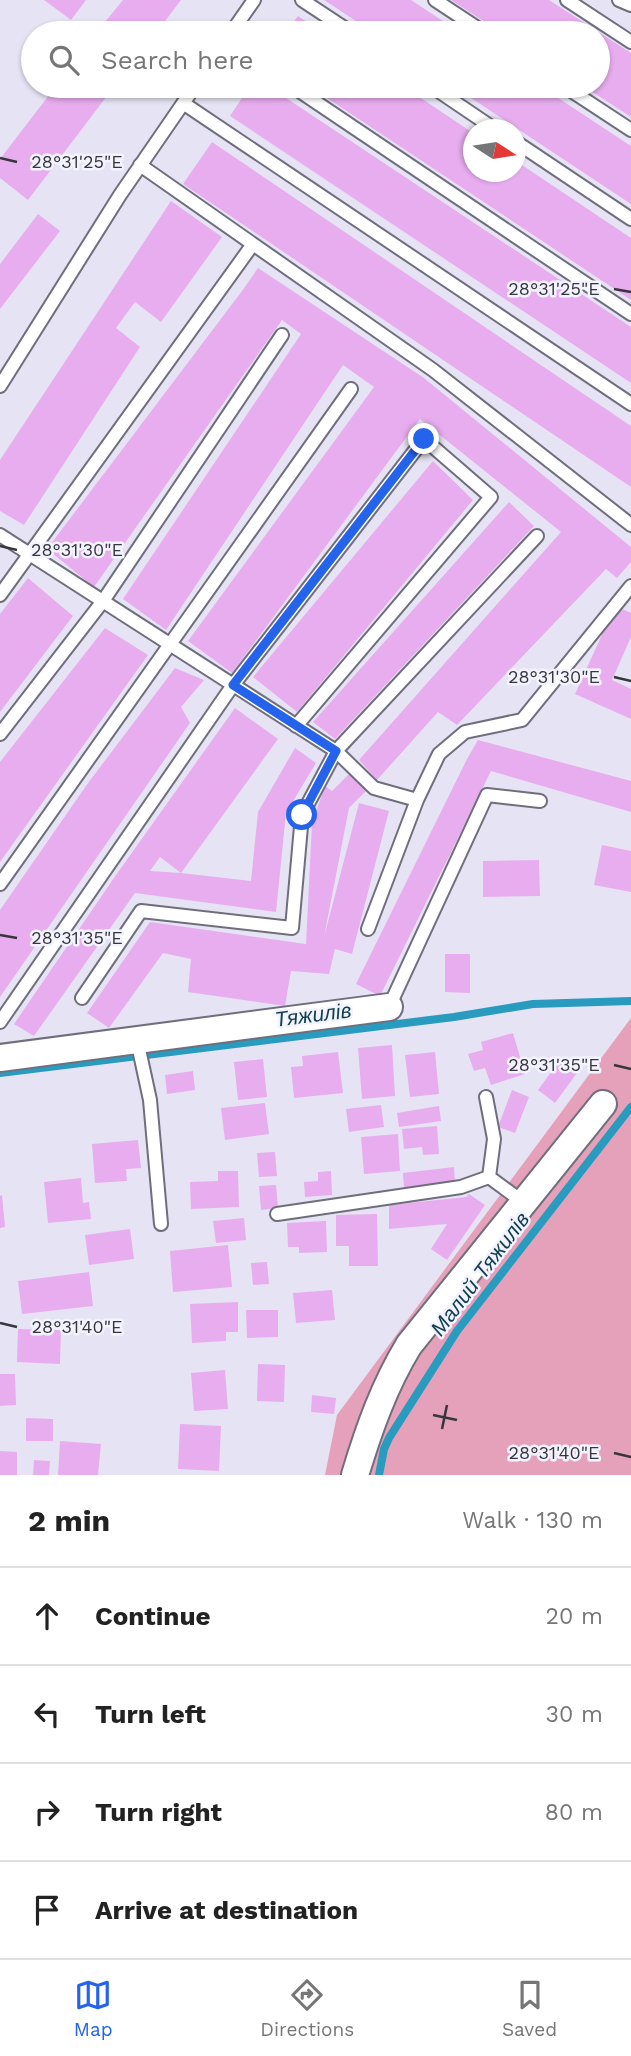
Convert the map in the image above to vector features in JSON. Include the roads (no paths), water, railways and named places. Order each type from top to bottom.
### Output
[{"type":"street","points":[[0,1059],[139,1045],[389,1007]]},
{"type":"street","points":[[355,1475],[369,1429],[409,1345],[603,1104]]},
{"type":"lane","points":[[239,21],[254,0]]},
{"type":"lane","points":[[302,0],[334,21]]},
{"type":"lane","points":[[435,0],[467,21]]},
{"type":"lane","points":[[567,0],[599,21]]},
{"type":"lane","points":[[619,0],[631,5]]},
{"type":"lane","points":[[610,28],[631,42]]},
{"type":"lane","points":[[0,386],[140,165],[187,98]]},
{"type":"lane","points":[[310,98],[631,314]]},
{"type":"lane","points":[[449,98],[480,119]]},
{"type":"lane","points":[[582,98],[631,130]]},
{"type":"lane","points":[[183,103],[631,404]]},
{"type":"lane","points":[[526,149],[631,219]]},
{"type":"lane","points":[[140,165],[433,370],[631,525]]},
{"type":"lane","points":[[0,595],[253,244]]},
{"type":"lane","points":[[0,734],[103,601],[282,335]]},
{"type":"lane","points":[[0,884],[351,389]]},
{"type":"lane","points":[[0,1022],[233,685],[424,439],[491,497],[296,726]]},
{"type":"lane","points":[[0,535],[336,751],[374,788],[417,800]]},
{"type":"lane","points":[[82,998],[141,911],[292,928],[302,815],[336,751],[537,536]]},
{"type":"lane","points":[[368,929],[417,800],[439,754],[464,732],[522,720],[631,586]]},
{"type":"lane","points":[[389,1007],[487,795],[540,801]]},
{"type":"lane","points":[[139,1045],[150,1100],[161,1224]]},
{"type":"lane","points":[[486,1097],[494,1139],[489,1177]]},
{"type":"lane","points":[[489,1177],[523,1202]]},
{"type":"lane","points":[[277,1214],[461,1187],[489,1177]]},
{"type":"waterway","name":"Тяжилів","points":[[0,1073],[454,1017],[533,1004],[631,1001]]},
{"type":"waterway","name":"Малий Тяжилів","points":[[379,1475],[389,1438],[457,1331],[631,1107]]}]
